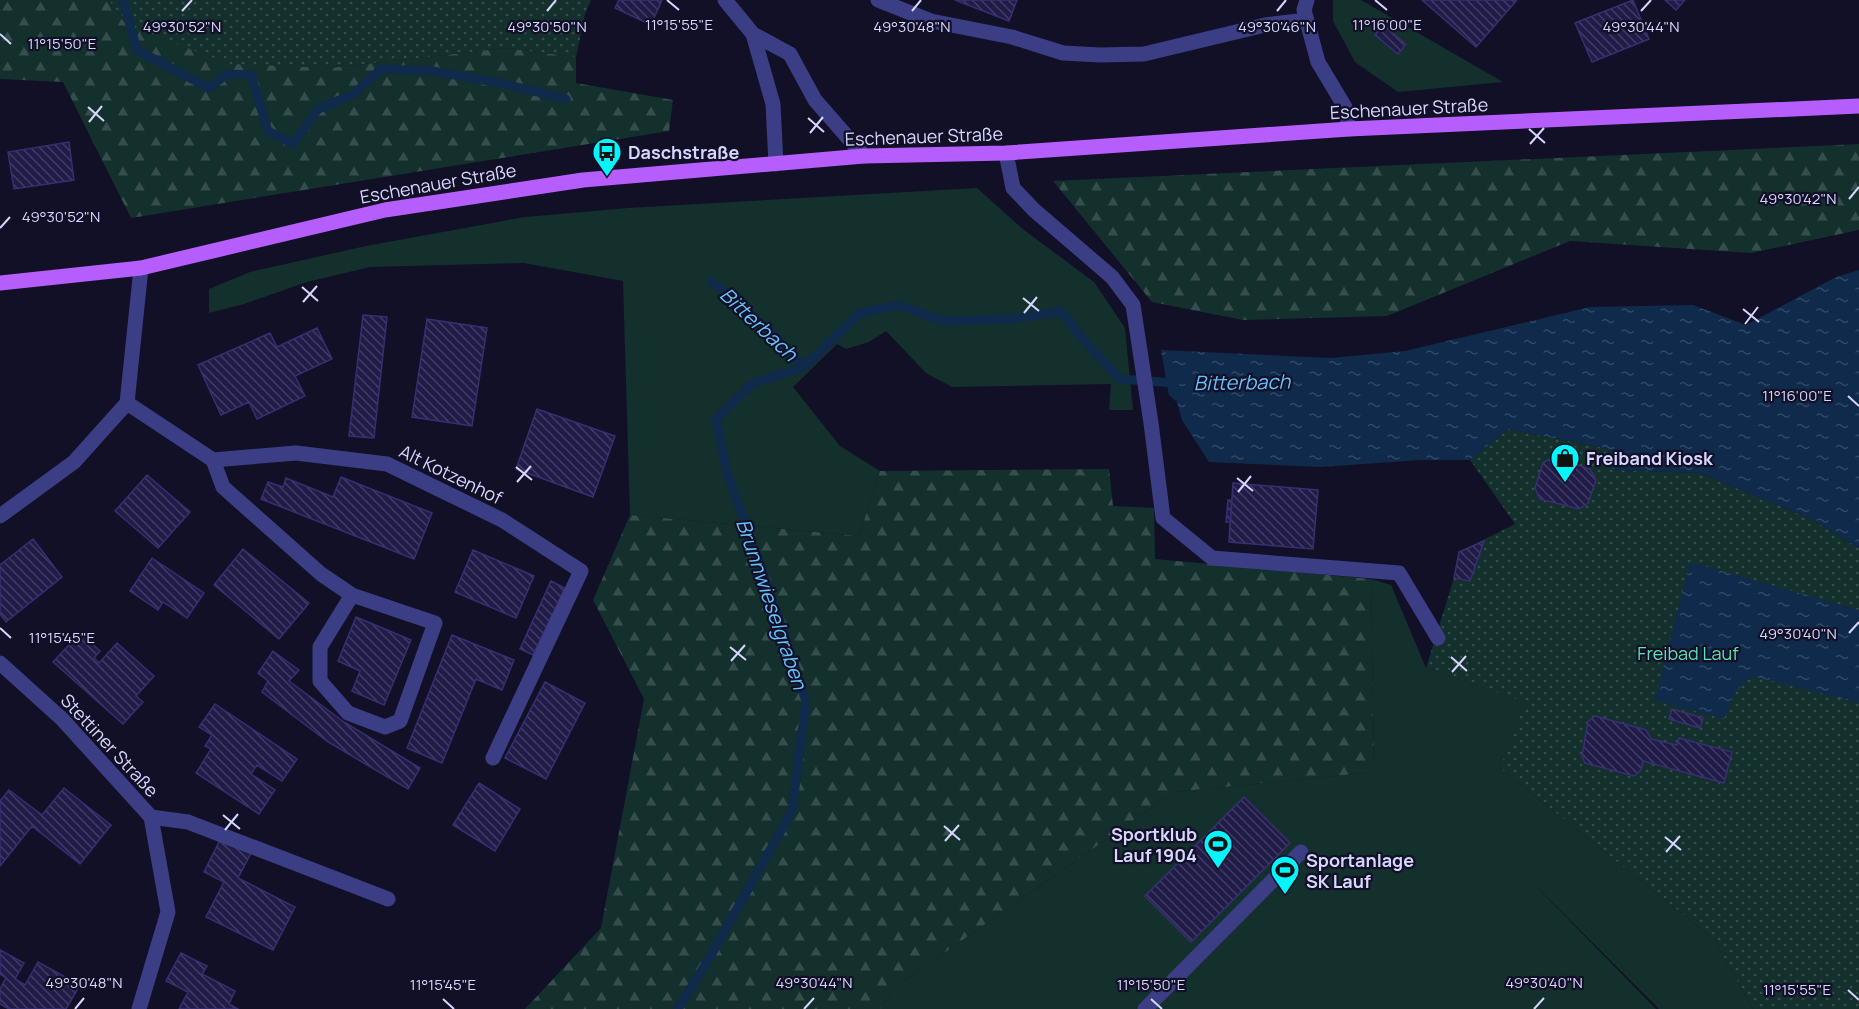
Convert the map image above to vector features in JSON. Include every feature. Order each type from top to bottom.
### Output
[{"type":"main road","name":"Eschenauer Straße","points":[[0,283],[141,268],[385,210],[583,180],[864,156],[1006,153],[1349,129],[1859,106]]},
{"type":"street","points":[[725,0],[753,34],[790,54],[815,100],[864,156]]},
{"type":"street","points":[[878,0],[931,21],[1012,37],[1063,53],[1100,55],[1144,54],[1265,25],[1307,20]]},
{"type":"street","points":[[1307,0],[1305,10],[1318,62],[1345,107],[1349,129]]},
{"type":"street","points":[[753,34],[773,104],[776,164]]},
{"type":"street","points":[[1006,153],[1013,188],[1034,210],[1112,277],[1133,305],[1163,518],[1212,558],[1399,573],[1438,638]]},
{"type":"street","points":[[0,516],[74,462],[127,403],[141,268]]},
{"type":"street","points":[[127,403],[213,460],[223,487],[321,574],[352,595],[435,623],[400,720],[384,727],[348,713],[320,681],[320,647],[352,595]]},
{"type":"street","name":"Alt Kotzenhof","points":[[213,460],[296,453],[387,464],[502,520],[581,570],[493,758]]},
{"type":"street","name":"Stettiner Straße","points":[[0,663],[62,719],[151,817],[168,912],[139,1009]]},
{"type":"street","points":[[151,817],[188,822],[388,899]]},
{"type":"street","points":[[1145,1009],[1301,852]]},
{"type":"green space","points":[[0,0],[109,0],[127,26],[329,68],[506,48],[576,57],[576,83],[673,100],[669,131],[131,218],[63,82],[0,79]]},
{"type":"green space","points":[[109,0],[591,0],[585,14],[576,57],[506,48],[329,68],[231,64],[127,26]]},
{"type":"green space","points":[[1333,0],[1361,0],[1503,82],[1398,92],[1355,62],[1333,21]]},
{"type":"green space","points":[[1859,144],[1859,230],[1751,253],[1570,241],[1387,316],[1243,320],[1152,302],[1053,181]]},
{"type":"green space","points":[[977,188],[1024,230],[1094,282],[1125,328],[1133,410],[1109,410],[1111,384],[952,387],[926,373],[886,331],[869,342],[846,349],[837,344],[793,387],[840,446],[880,471],[859,536],[630,515],[623,281],[524,263],[370,267],[307,282],[244,304],[209,313],[209,289],[250,272],[366,246],[525,217],[628,208]]},
{"type":"green space","name":"Freibad Lauf","points":[[1508,429],[1609,449],[1614,470],[1700,473],[1809,518],[1859,548],[1859,1009],[1753,1009],[1714,939],[1500,768],[1525,702],[1426,668],[1454,578],[1459,552],[1515,524],[1470,460]]},
{"type":"green space","points":[[1109,469],[1113,506],[1154,508],[1155,559],[1371,579],[1374,772],[1174,792],[894,988],[881,1009],[525,1009],[601,928],[644,699],[593,600],[630,515],[859,536],[880,471]]},
{"type":"green space","name":"Sportanlage SK Lauf","points":[[1371,579],[1391,585],[1426,668],[1526,702],[1500,768],[1714,939],[1753,1009],[1659,1009],[1526,876],[1656,1009],[881,1009],[894,988],[1174,792],[1374,772]]},
{"type":"water","points":[[1859,270],[1859,548],[1809,518],[1700,473],[1613,470],[1609,449],[1508,429],[1470,460],[1421,460],[1320,467],[1209,462],[1182,420],[1177,402],[1169,395],[1161,350],[1331,358],[1405,351],[1590,307],[1693,305],[1746,325],[1836,277]]},
{"type":"water","points":[[1690,562],[1859,610],[1859,703],[1752,676],[1734,693],[1724,719],[1655,700]]},
{"type":"building","points":[[619,0],[662,0],[651,25],[615,8]]},
{"type":"building","points":[[955,0],[1017,0],[1009,21]]},
{"type":"building","points":[[1422,0],[1517,0],[1476,47]]},
{"type":"building","points":[[1633,0],[1649,39],[1592,62],[1575,23]]},
{"type":"building","points":[[1665,0],[1685,0],[1676,10]]},
{"type":"building","points":[[1383,25],[1406,44],[1398,54],[1375,35]]},
{"type":"building","points":[[69,142],[74,180],[14,189],[8,152]]},
{"type":"building","points":[[363,315],[387,317],[374,438],[349,436]]},
{"type":"building","points":[[427,319],[487,328],[472,426],[412,417]]},
{"type":"building","points":[[317,328],[332,359],[295,376],[305,396],[257,419],[249,402],[221,415],[198,365],[270,333],[277,347]]},
{"type":"building","points":[[537,409],[615,436],[593,497],[516,469]]},
{"type":"building","name":"Freiband Kiosk","points":[[1553,457],[1590,469],[1596,480],[1588,503],[1579,509],[1540,499],[1535,488],[1543,463]]},
{"type":"building","points":[[147,475],[190,512],[158,548],[115,511]]},
{"type":"building","points":[[341,477],[432,513],[414,559],[261,499],[268,482],[283,487],[286,478],[333,497]]},
{"type":"building","points":[[1233,483],[1318,490],[1313,549],[1229,542],[1230,522],[1226,522],[1228,500],[1232,500]]},
{"type":"building","points":[[1233,483],[1318,490],[1313,549],[1229,542]]},
{"type":"building","points":[[33,539],[62,577],[6,622],[0,614],[0,565]]},
{"type":"building","points":[[1484,541],[1470,581],[1454,578],[1459,552]]},
{"type":"building","points":[[243,549],[309,603],[279,639],[214,585]]},
{"type":"building","points":[[473,550],[534,576],[516,618],[455,592]]},
{"type":"building","points":[[152,558],[204,593],[187,618],[163,602],[158,610],[130,591]]},
{"type":"building","points":[[551,581],[565,588],[533,655],[520,649]]},
{"type":"building","points":[[356,617],[411,640],[384,705],[352,691],[360,671],[338,661]]},
{"type":"building","points":[[80,633],[100,651],[94,658],[99,663],[117,643],[154,676],[136,696],[143,702],[123,724],[53,662]]},
{"type":"building","points":[[452,635],[514,660],[502,690],[476,679],[442,763],[407,748]]},
{"type":"building","points":[[273,651],[299,670],[289,681],[344,722],[420,768],[408,789],[328,742],[262,692],[268,681],[258,673]]},
{"type":"building","points":[[545,682],[585,703],[546,779],[505,758]]},
{"type":"building","points":[[215,704],[297,759],[282,781],[257,765],[251,774],[275,790],[259,814],[196,773],[211,749],[205,746],[212,735],[199,727]]},
{"type":"building","points":[[1672,709],[1703,718],[1700,728],[1669,719]]},
{"type":"building","points":[[1595,716],[1646,730],[1651,739],[1677,745],[1679,738],[1732,752],[1724,783],[1643,761],[1641,770],[1634,776],[1585,763],[1582,756],[1588,722]]},
{"type":"building","points":[[479,783],[520,809],[495,851],[453,825]]},
{"type":"building","points":[[64,788],[111,825],[80,864],[32,826],[0,866],[0,801],[9,790],[42,815]]},
{"type":"building","name":"Sportklub Lauf 1904","points":[[1244,797],[1290,843],[1191,942],[1145,896]]},
{"type":"building","points":[[221,838],[251,853],[238,878],[295,907],[273,950],[206,917],[224,882],[204,872]]},
{"type":"building","points":[[0,950],[24,963],[15,979],[25,985],[38,962],[80,985],[66,1009],[9,1009],[0,1004],[0,989],[6,978],[0,974]]},
{"type":"building","points":[[181,953],[207,966],[202,974],[235,991],[229,1004],[238,1009],[179,1009],[188,992],[166,981]]},
{"type":"waterway","name":"Bitterbach","points":[[123,0],[137,50],[209,88],[227,74],[251,75],[268,131],[293,144],[318,109],[354,94],[381,69],[433,71],[500,83],[566,99]]},
{"type":"waterway","name":"Bitterbach","points":[[711,281],[773,334],[804,367],[860,313],[899,305],[942,321],[1012,319],[1061,311],[1120,379],[1175,383]]},
{"type":"waterway","name":"Brunnwieselgraben","points":[[678,1009],[792,811],[806,701],[773,600],[727,473],[716,419],[753,383],[804,367]]},
{"type":"place","name":"Daschstraße","points":[[607,178]]},
{"type":"place","name":"Freiband Kiosk","points":[[1565,484]]},
{"type":"place","name":"Sportklub Lauf 1904","points":[[1218,870]]},
{"type":"place","name":"Sportanlage SK Lauf","points":[[1285,896]]}]
